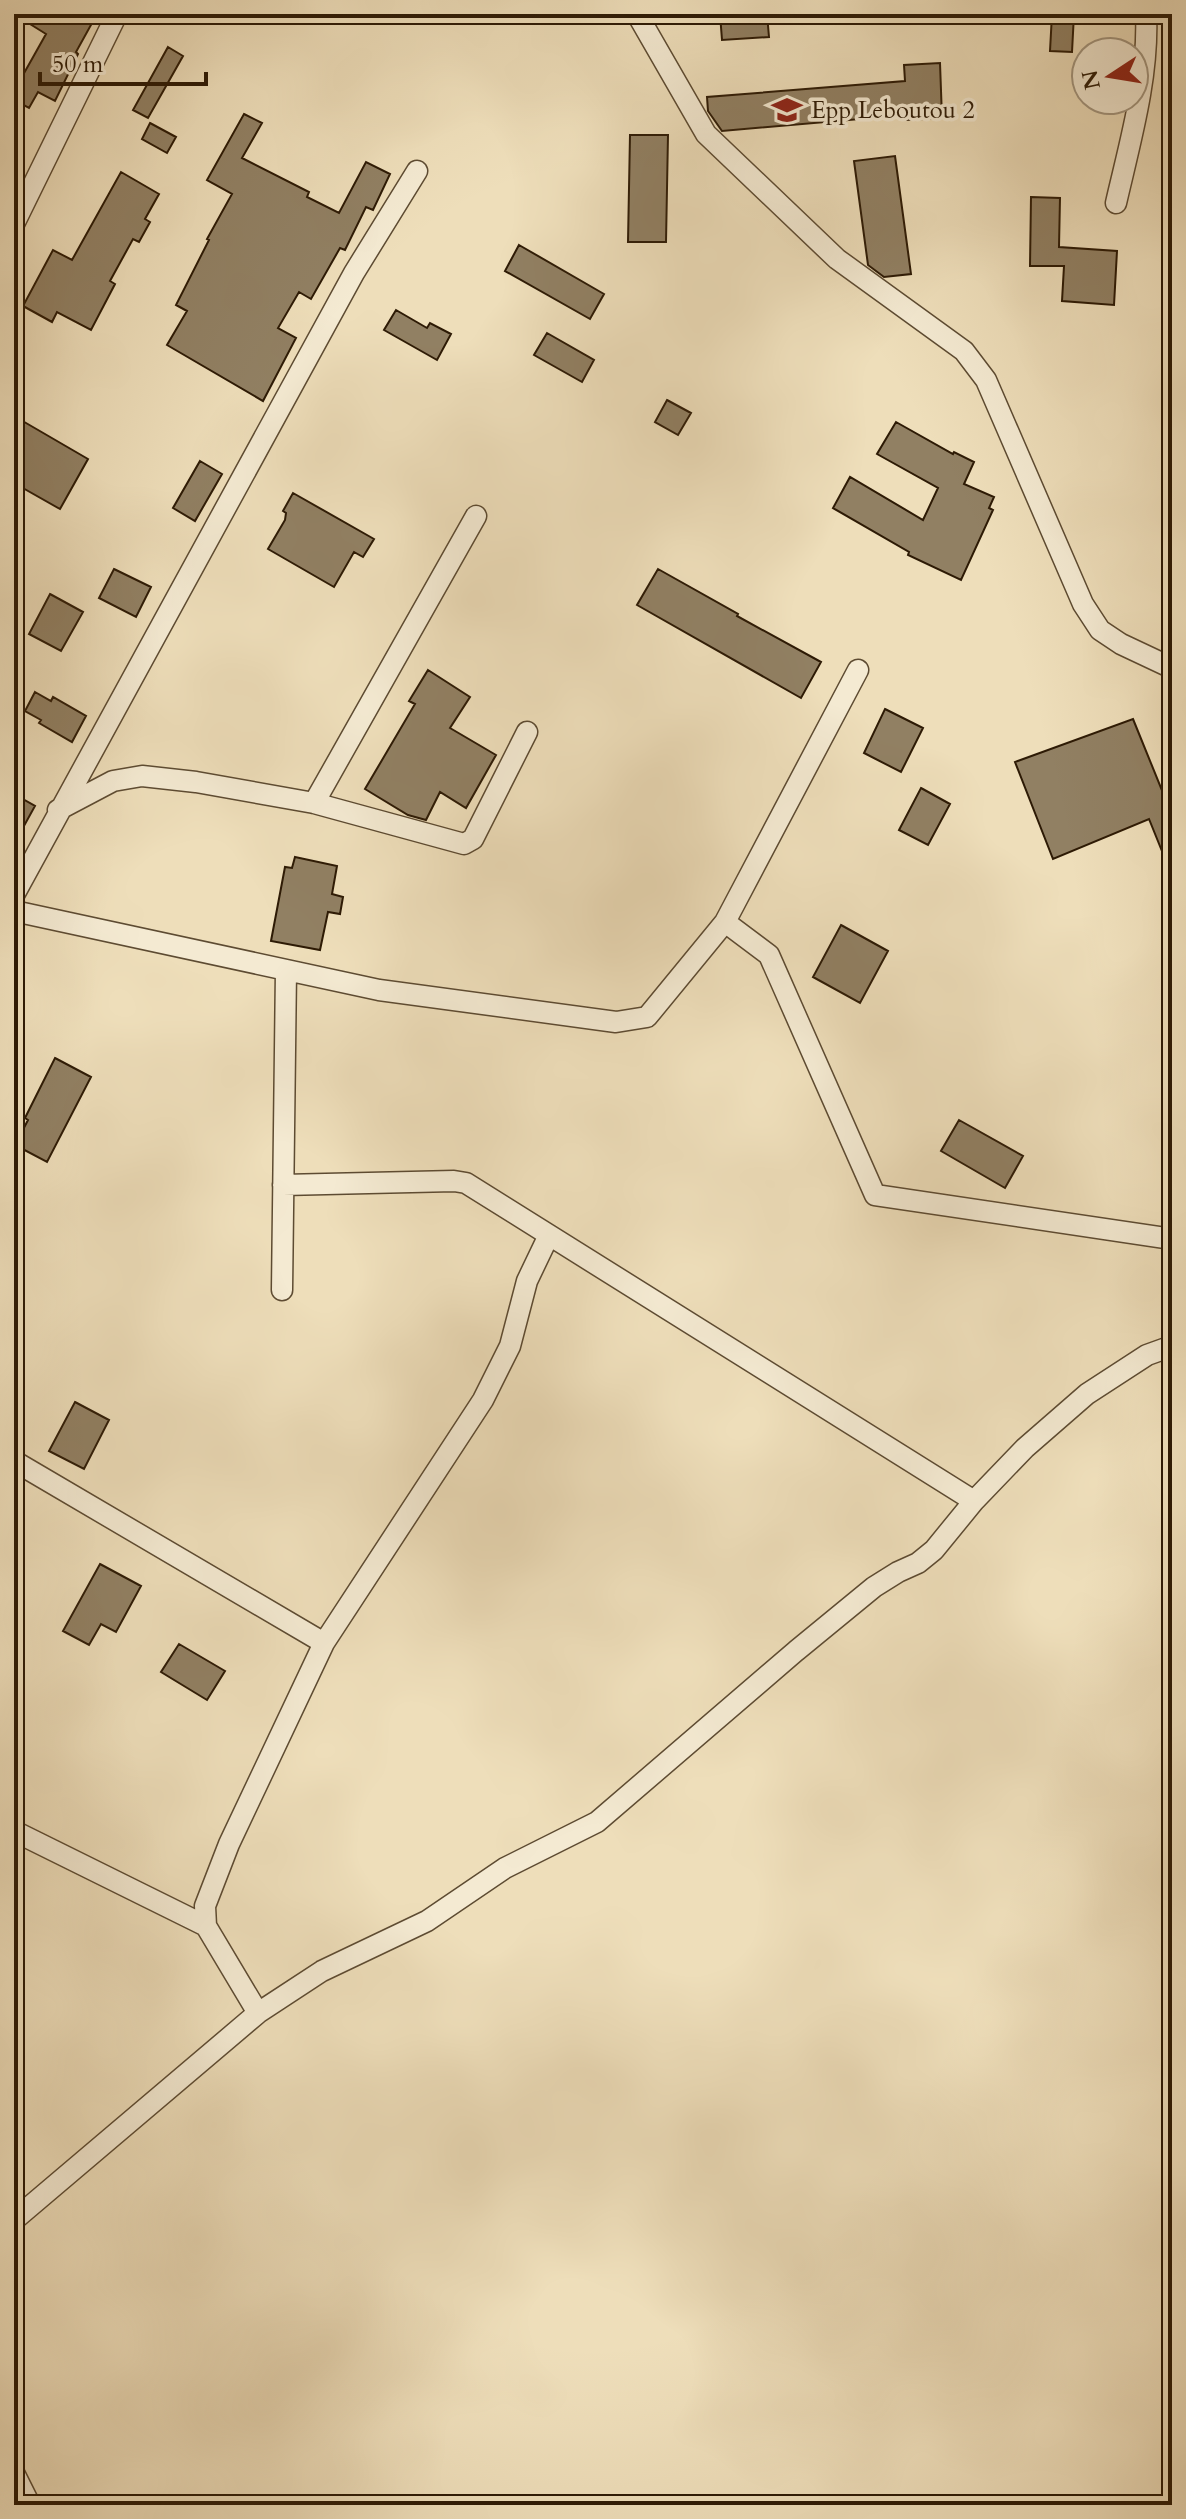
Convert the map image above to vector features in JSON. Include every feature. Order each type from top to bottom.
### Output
[{"type":"street","points":[[14,224],[117,14]]},
{"type":"street","points":[[637,14],[706,134],[837,259],[964,351],[986,380],[1083,604],[1100,630],[1121,644],[1172,668]]},
{"type":"street","points":[[1116,203],[1136,114],[1147,31],[1146,14]]},
{"type":"street","points":[[14,895],[354,273],[417,171]]},
{"type":"street","points":[[314,803],[476,516]]},
{"type":"street","points":[[14,911],[379,990],[616,1022],[647,1017],[725,922],[858,670]]},
{"type":"street","points":[[58,810],[113,781],[142,776],[196,782],[314,803],[464,844],[473,839],[527,732]]},
{"type":"street","points":[[725,922],[769,955],[875,1195],[1172,1239]]},
{"type":"street","points":[[282,1290],[286,970]]},
{"type":"street","points":[[283,1185],[466,1183],[974,1501]]},
{"type":"street","points":[[258,2013],[206,1926],[205,1906],[229,1844],[324,1643],[483,1400],[510,1346],[527,1281],[549,1235]]},
{"type":"street","points":[[14,2220],[258,2013],[322,1971],[427,1921],[505,1868],[597,1822],[863,1596],[926,1557],[1025,1448],[1087,1394],[1147,1355],[1172,1346]]},
{"type":"street","points":[[14,1461],[324,1643]]},
{"type":"street","points":[[14,1831],[206,1926]]},
{"type":"street","points":[[14,2473],[30,2505]]},
{"type":"building","points":[[14,14],[97,14],[55,101],[38,92],[29,108],[14,100],[14,91],[46,34]]},
{"type":"building","points":[[720,14],[767,14],[769,37],[722,40]]},
{"type":"building","points":[[1052,14],[1074,14],[1070,52],[1050,51]]},
{"type":"building","points":[[168,47],[183,56],[148,118],[133,110]]},
{"type":"building","points":[[940,63],[942,118],[906,120],[906,115],[722,131],[708,111],[707,97],[905,81],[904,65]]},
{"type":"building","points":[[244,114],[262,123],[242,158],[309,192],[307,197],[339,213],[366,162],[390,174],[373,210],[366,207],[345,250],[340,248],[311,299],[299,292],[278,328],[296,338],[263,401],[167,345],[187,311],[176,305],[232,194],[207,180]]},
{"type":"building","points":[[150,123],[176,137],[167,153],[142,139]]},
{"type":"building","points":[[630,135],[668,135],[666,242],[628,242]]},
{"type":"building","points":[[895,156],[911,274],[884,277],[868,265],[854,161]]},
{"type":"building","points":[[121,172],[159,194],[145,219],[150,222],[139,242],[133,239],[110,281],[115,284],[91,330],[57,312],[52,322],[23,306],[53,250],[72,260]]},
{"type":"building","points":[[1031,197],[1060,198],[1059,247],[1117,251],[1114,305],[1062,301],[1064,266],[1030,266]]},
{"type":"building","points":[[519,245],[604,294],[590,319],[505,271]]},
{"type":"building","points":[[396,310],[427,328],[430,323],[451,334],[437,360],[384,330]]},
{"type":"building","points":[[547,333],[594,360],[582,382],[534,355]]},
{"type":"building","points":[[667,400],[691,413],[678,435],[655,422]]},
{"type":"building","points":[[14,416],[88,459],[60,509],[14,483]]},
{"type":"building","points":[[896,422],[953,454],[974,462],[964,484],[994,497],[989,508],[993,510],[961,580],[908,555],[909,552],[833,508],[850,477],[923,520],[938,488],[877,454]]},
{"type":"building","points":[[200,461],[222,474],[195,521],[173,508]]},
{"type":"building","points":[[293,493],[374,539],[363,557],[354,552],[334,587],[268,549],[285,520],[286,513],[283,511]]},
{"type":"building","points":[[114,569],[151,587],[136,617],[99,598]]},
{"type":"building","points":[[658,569],[821,662],[801,698],[637,605]]},
{"type":"building","points":[[50,594],[83,612],[61,651],[29,634]]},
{"type":"building","points":[[428,670],[470,697],[450,728],[496,755],[466,808],[440,792],[426,820],[408,815],[365,789],[415,704],[409,701]]},
{"type":"building","points":[[35,692],[51,701],[53,697],[86,716],[72,742],[25,711]]},
{"type":"building","points":[[885,709],[923,728],[901,772],[864,753]]},
{"type":"building","points":[[1133,719],[1172,815],[1172,876],[1149,819],[1053,859],[1015,762]]},
{"type":"building","points":[[921,788],[950,804],[928,845],[899,830]]},
{"type":"building","points":[[14,794],[35,806],[14,844]]},
{"type":"building","points":[[295,857],[337,866],[332,894],[343,897],[340,914],[328,912],[320,950],[271,941],[285,867],[292,868]]},
{"type":"building","points":[[841,925],[888,951],[860,1003],[813,977]]},
{"type":"building","points":[[55,1058],[91,1077],[47,1162],[15,1145]]},
{"type":"building","points":[[959,1120],[1023,1156],[1005,1188],[941,1151]]},
{"type":"building","points":[[75,1402],[109,1420],[84,1469],[49,1451]]},
{"type":"building","points":[[100,1564],[141,1586],[116,1632],[101,1624],[89,1645],[63,1631]]},
{"type":"building","points":[[179,1644],[225,1671],[207,1700],[161,1672]]},
{"type":"place","name":"Epp Leboutou 2","points":[[787,110]]}]
